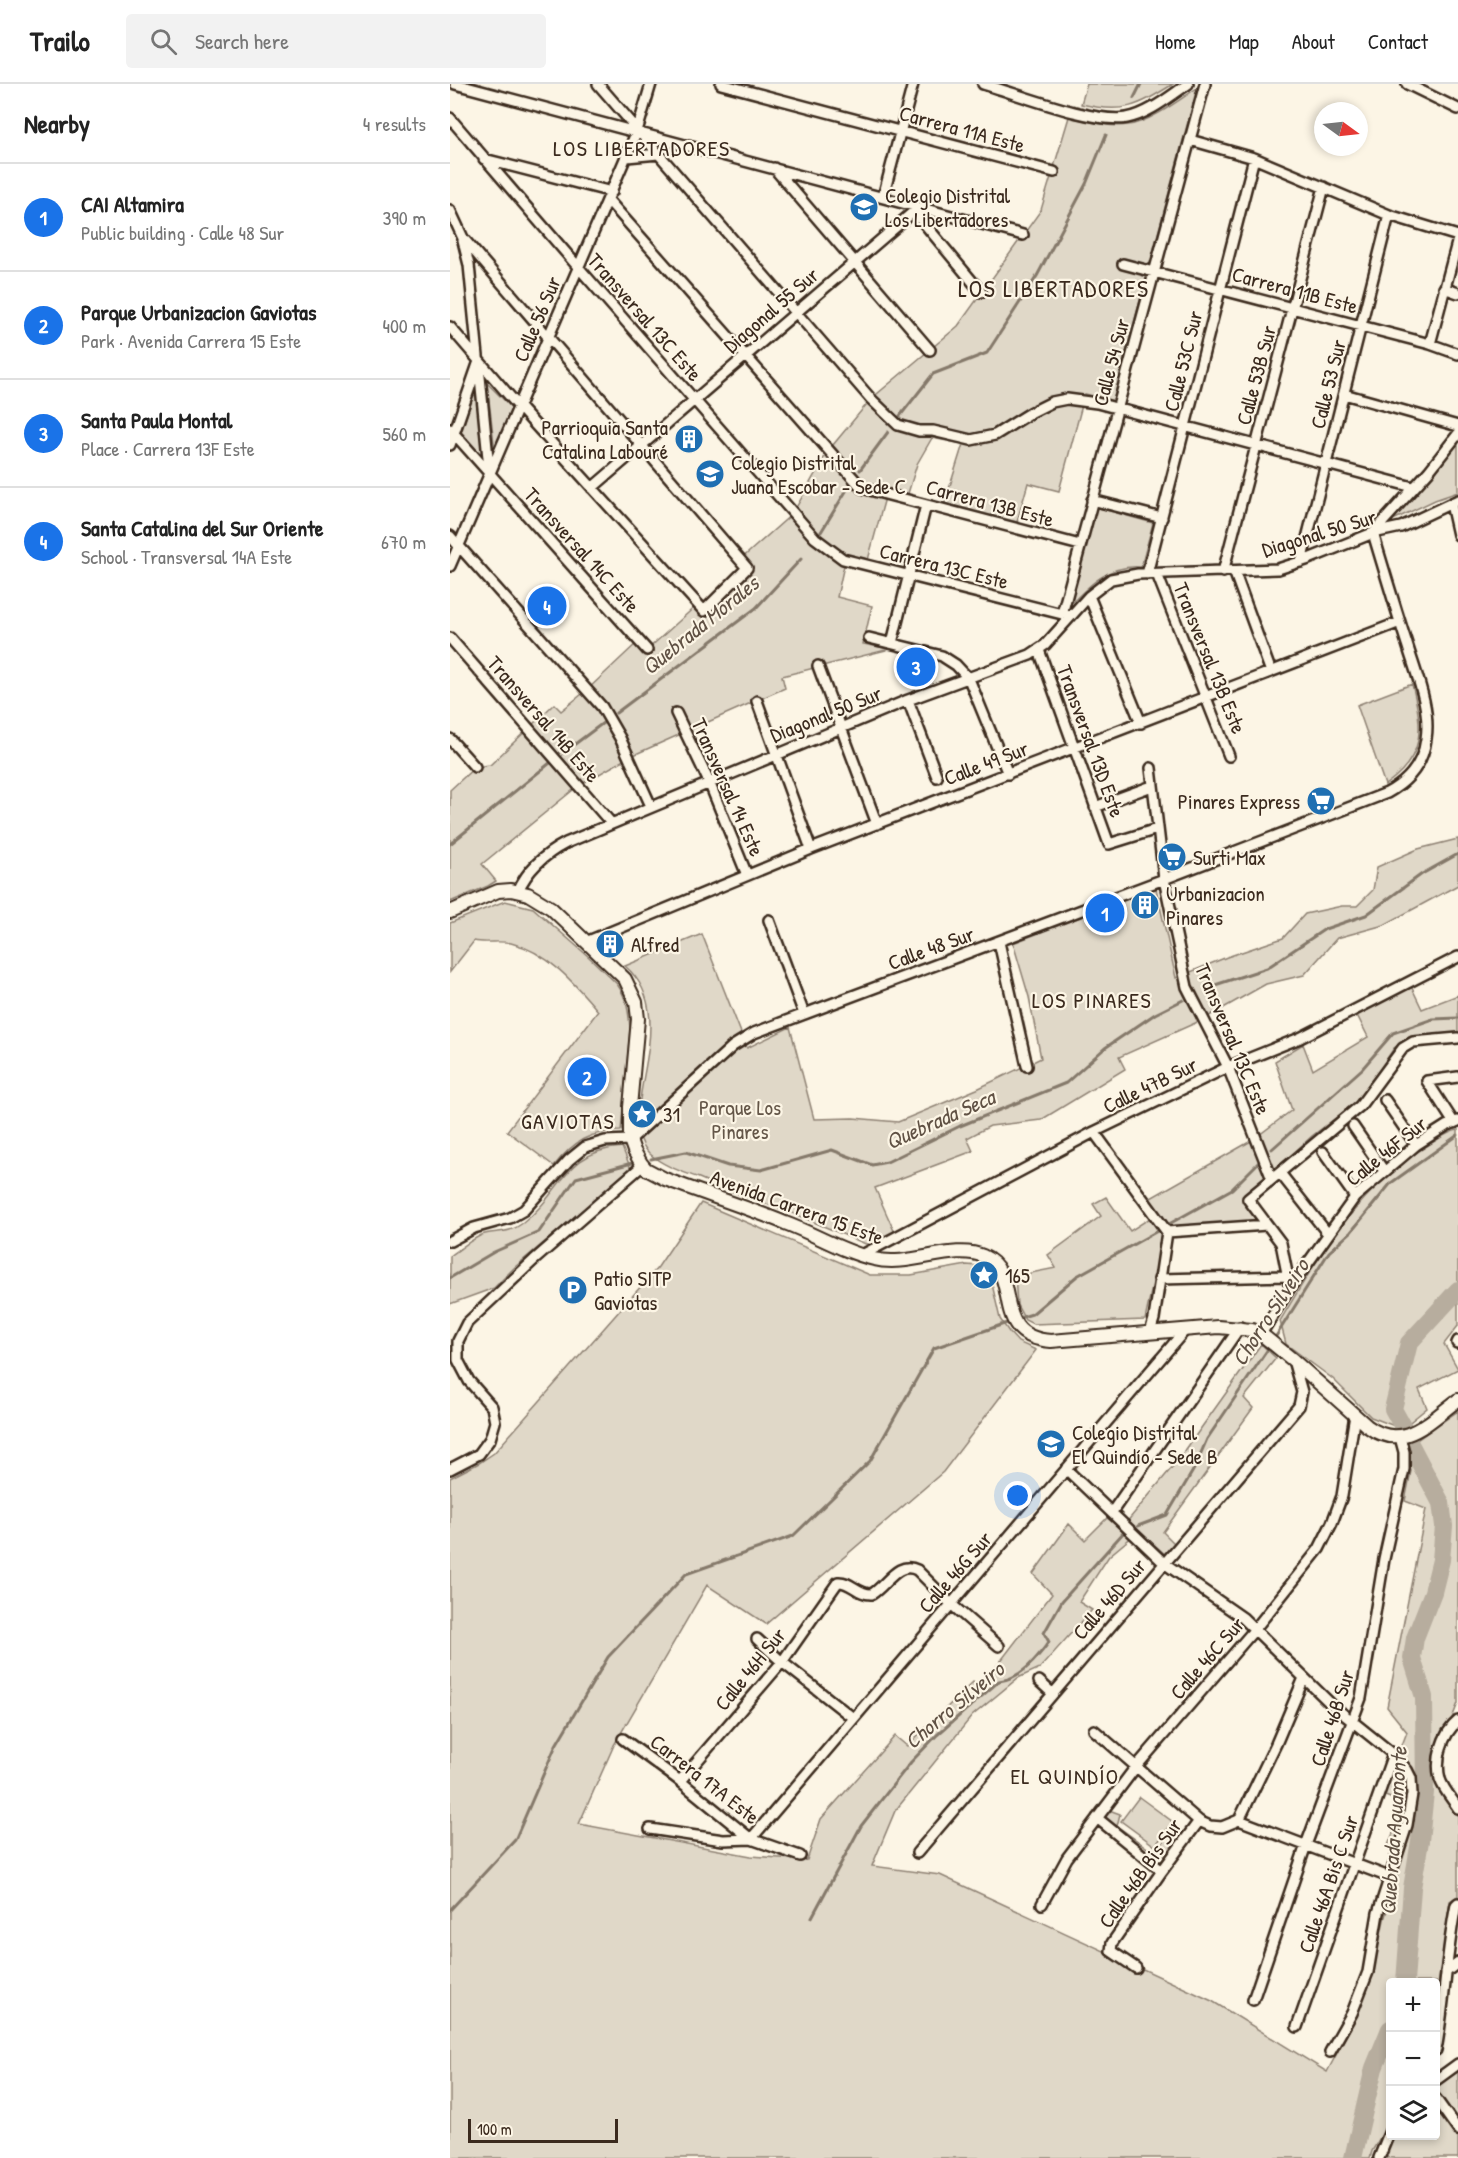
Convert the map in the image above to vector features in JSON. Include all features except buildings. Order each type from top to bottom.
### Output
[{"type":"main road","points":[[450,912],[498,891],[518,891],[545,903],[619,972],[636,1002],[638,1030],[630,1107],[630,1140],[634,1152],[643,1165]]},
{"type":"main road","name":"Avenida Carrera 15 Este","points":[[643,1165],[665,1179],[786,1223],[862,1256],[893,1262],[964,1252],[984,1256],[994,1263],[1002,1277],[1014,1320],[1031,1336],[1051,1341],[1186,1329],[1240,1327],[1264,1336],[1355,1415],[1382,1435],[1401,1437]]},
{"type":"main road","points":[[1401,1437],[1412,1433],[1458,1400]]},
{"type":"street","points":[[455,84],[883,197],[917,209],[1023,235]]},
{"type":"street","points":[[598,84],[871,399],[898,425],[919,431],[933,430],[961,439],[977,440],[995,435],[1044,405],[1059,400],[1070,400],[1117,407],[1413,487]]},
{"type":"street","name":"Calle 56 Sur","points":[[450,566],[638,131],[651,84]]},
{"type":"street","name":"Carrera 11A Este","points":[[721,84],[1054,172]]},
{"type":"street","points":[[883,197],[913,84]]},
{"type":"street","points":[[983,84],[1104,118],[1128,118],[1143,112],[1188,84]]},
{"type":"street","name":"Calle 54 Sur","points":[[1066,615],[1080,545],[1204,84]]},
{"type":"street","points":[[1407,84],[1458,109]]},
{"type":"street","name":"Transversal 13C Este","points":[[450,118],[815,538]]},
{"type":"street","points":[[1190,140],[1254,158],[1389,215],[1458,237],[1430,344]]},
{"type":"street","points":[[627,156],[658,154]]},
{"type":"street","name":"Calle 53C Sur","points":[[1152,574],[1162,518],[1254,158]]},
{"type":"street","points":[[484,159],[610,196],[745,356]]},
{"type":"street","points":[[774,168],[930,350]]},
{"type":"street","name":"Calle 53B Sur","points":[[1223,572],[1324,187]]},
{"type":"street","points":[[917,209],[981,292]]},
{"type":"street","name":"Diagonal 55 Sur","points":[[592,488],[917,209]]},
{"type":"street","points":[[450,210],[463,238],[469,265],[489,447],[489,474]]},
{"type":"street","name":"Calle 53 Sur","points":[[1301,562],[1389,215]]},
{"type":"street","points":[[450,327],[519,407],[704,611],[747,568],[463,238]]},
{"type":"street","name":"Carrera 11B Este","points":[[1123,264],[1430,344],[1458,354]]},
{"type":"street","points":[[1444,288],[1458,293]]},
{"type":"street","name":"Carrera 13B Este","points":[[745,356],[862,488],[1080,545]]},
{"type":"street","points":[[450,445],[452,432],[479,361]]},
{"type":"street","points":[[1344,394],[1458,426]]},
{"type":"street","points":[[452,432],[489,474]]},
{"type":"street","points":[[1373,533],[1458,434]]},
{"type":"street","name":"Transversal 14C Este","points":[[489,474],[647,650]]},
{"type":"street","points":[[1092,500],[1162,518]]},
{"type":"street","points":[[1455,502],[1458,536]]},
{"type":"street","name":"Diagonal 50 Sur","points":[[518,891],[526,876],[549,853],[611,823],[908,700],[969,679],[1039,650],[1066,615],[1111,579],[1128,575],[1269,570],[1301,562],[1373,533],[1401,527],[1455,502]]},
{"type":"street","points":[[892,643],[926,505]]},
{"type":"street","name":"Calle 48 Sur","points":[[630,1140],[743,1038],[1387,793],[1403,783],[1415,770],[1422,755],[1427,738],[1426,715],[1373,533]]},
{"type":"street","points":[[450,536],[608,716],[651,806]]},
{"type":"street","name":"Carrera 13C Este","points":[[815,538],[843,559],[1066,615]]},
{"type":"street","points":[[1234,571],[1271,672]]},
{"type":"street","name":"Transversal 13B Este","points":[[1152,574],[1229,756]]},
{"type":"street","points":[[1089,596],[1141,723]]},
{"type":"street","name":"Calle 49 Sur","points":[[586,942],[811,849],[1400,622]]},
{"type":"street","name":"Transversal 14B Este","points":[[450,638],[611,823]]},
{"type":"street","points":[[869,638],[942,656],[956,665],[969,679],[1008,774]]},
{"type":"street","name":"Transversal 13D Este","points":[[1039,650],[1109,844],[1157,829]]},
{"type":"street","points":[[818,666],[877,824]]},
{"type":"street","points":[[908,700],[937,777]]},
{"type":"street","points":[[757,701],[811,849]]},
{"type":"street","name":"Transversal 14 Este","points":[[676,714],[709,782],[747,875]]},
{"type":"street","points":[[450,739],[475,766]]},
{"type":"street","name":"Transversal 13C Este","points":[[1150,768],[1164,879],[1186,987],[1228,1067],[1276,1176],[1328,1234]]},
{"type":"street","points":[[1095,807],[1152,786]]},
{"type":"street","points":[[769,920],[804,1014]]},
{"type":"street","points":[[999,942],[1027,1066]]},
{"type":"street","name":"Calle 47B Sur","points":[[862,1256],[1094,1132],[1228,1067],[1300,1038],[1458,957]]},
{"type":"street","points":[[1290,1288],[1281,1243],[1248,1199],[1360,1106],[1403,1047],[1413,1042],[1458,1038]]},
{"type":"street","points":[[1456,1122],[1427,1081],[1458,1077]]},
{"type":"street","points":[[1385,1100],[1416,1145]]},
{"type":"street","name":"Calle 46F Sur","points":[[1264,1336],[1290,1288],[1355,1197],[1416,1145],[1456,1122]]},
{"type":"street","points":[[1353,1126],[1384,1171]]},
{"type":"street","points":[[1094,1132],[1167,1232],[1150,1332]]},
{"type":"street","points":[[450,1240],[474,1228],[510,1218],[524,1210],[574,1155],[585,1147],[605,1141],[630,1140]]},
{"type":"street","points":[[1323,1152],[1355,1197]]},
{"type":"street","points":[[450,1468],[479,1454],[490,1439],[495,1422],[492,1407],[469,1380],[458,1359],[458,1341],[467,1323],[534,1260],[643,1165]]},
{"type":"street","points":[[1167,1232],[1267,1226]]},
{"type":"street","points":[[1159,1279],[1287,1276]]},
{"type":"street","points":[[1112,1512],[1240,1327]]},
{"type":"street","name":"Calle 46G Sur","points":[[751,1839],[1186,1329]]},
{"type":"street","name":"Calle 46D Sur","points":[[917,1853],[1299,1406],[1302,1389],[1293,1360]]},
{"type":"street","name":"Calle 46C Sur","points":[[1042,1904],[1067,1858],[1135,1768],[1311,1562],[1332,1524],[1342,1496],[1355,1415]]},
{"type":"street","name":"Calle 46B Sur","points":[[1253,2000],[1306,1845],[1353,1723],[1364,1685],[1384,1559],[1404,1469],[1401,1437]]},
{"type":"street","points":[[1066,1469],[1164,1563],[1235,1611],[1353,1723],[1393,1754],[1411,1778],[1412,1794],[1407,1825],[1378,1913],[1368,1972],[1352,2013],[1330,2052]]},
{"type":"street","name":"Calle 46H Sur","points":[[680,1781],[782,1662],[838,1582],[846,1583],[859,1592],[872,1594],[906,1566],[917,1570],[951,1604]]},
{"type":"street","points":[[951,1604],[999,1646]]},
{"type":"street","points":[[757,1639],[782,1662],[853,1718]]},
{"type":"street","points":[[1094,1730],[1198,1821],[1216,1827],[1228,1825],[1239,1820],[1276,1744],[1304,1678]]},
{"type":"street","points":[[1039,1681],[1052,1693]]},
{"type":"street","points":[[1458,1721],[1448,1731],[1444,1740],[1440,1780],[1458,1808]]},
{"type":"street","name":"Carrera 17A Este","points":[[623,1739],[680,1781],[751,1839],[800,1856]]},
{"type":"street","name":"Calle 46A Bis C Sur","points":[[1297,2027],[1393,1754]]},
{"type":"street","points":[[1097,1818],[1162,1870]]},
{"type":"street","points":[[1239,1820],[1389,1877]]},
{"type":"street","name":"Calle 46B Bis Sur","points":[[1136,1968],[1111,1952],[1112,1943],[1198,1821]]},
{"type":"street","points":[[650,1829],[723,1840],[751,1839]]},
{"type":"street","points":[[1438,2032],[1448,1941],[1457,1904]]},
{"type":"street","points":[[1446,1972],[1458,1964]]},
{"type":"street","points":[[1440,2077],[1458,2064]]},
{"type":"street","points":[[1440,2105],[1458,2130]]},
{"type":"street","points":[[1380,2158],[1387,2140]]},
{"type":"shaded area","points":[[553,591],[560,601],[542,620],[534,611]]},
{"type":"green space","points":[[1087,84],[1173,84],[1139,103],[1108,108],[1081,104]]},
{"type":"green space","points":[[1197,88],[1113,401],[1085,394],[1059,491],[1028,483],[1017,522],[944,505],[963,444],[932,438],[917,464],[906,500],[886,494],[868,560],[846,556],[837,597],[872,606],[863,644],[890,649],[782,676],[785,688],[629,757],[578,786],[482,864],[496,881],[450,902],[450,790],[475,767],[490,765],[554,704],[561,711],[639,641],[647,650],[698,604],[703,610],[747,568],[740,560],[793,513],[828,451],[871,399],[958,326],[1041,210],[1069,117],[1098,124],[1128,125],[1145,120],[1164,110]]},
{"type":"green space","points":[[487,383],[512,408],[495,452]]},
{"type":"green space","points":[[476,386],[487,462],[461,433]]},
{"type":"green space","points":[[1458,441],[1458,492],[1391,521]]},
{"type":"green space","points":[[1095,507],[1153,523],[1141,567],[1118,569],[1109,573],[1091,585],[1067,608]]},
{"type":"green space","points":[[1412,684],[1418,715],[1418,740],[1408,763],[1385,785],[1357,705]]},
{"type":"green space","name":"Parque Los Pinares","points":[[1458,839],[1458,885],[1384,925],[1337,938],[1304,975],[1266,984],[1202,1020],[1119,1057],[1125,1069],[1041,1120],[990,1126],[967,1138],[973,1151],[875,1188],[895,1233],[868,1245],[667,1165],[650,1154],[640,1137],[638,1116],[649,1039],[649,1012],[642,987],[625,966],[702,934],[747,1048],[790,1027],[814,1119],[853,1118],[898,1122],[977,1089],[1041,1058],[1029,997],[1013,943],[1156,888],[1176,978],[1227,957],[1283,938],[1305,914],[1342,906],[1357,906],[1373,890],[1377,867],[1418,849]]},
{"type":"green space","points":[[505,901],[533,908],[589,957],[617,984],[628,1011],[630,1029],[621,1131],[600,1133],[575,1144],[554,1166],[507,1131],[598,1011],[549,961],[524,947],[511,943],[474,941],[450,972],[450,923]]},
{"type":"green space","points":[[1411,986],[1422,1009],[1458,995],[1458,1033],[1409,1037],[1394,1048],[1359,1100],[1312,1136],[1243,1199],[1257,1221],[1164,1231],[1145,1320],[1033,1324],[1025,1320],[1017,1305],[1015,1276],[1056,1268],[1048,1255],[1101,1216],[1093,1204],[1106,1197],[1130,1231],[1158,1213],[1149,1199],[1251,1141],[1292,1110],[1275,1061],[1303,1044],[1313,1070],[1368,1037],[1357,1015]]},
{"type":"green space","points":[[1458,1130],[1458,1326],[1444,1344],[1458,1369],[1419,1389],[1427,1408],[1405,1426],[1397,1427],[1371,1417],[1333,1379],[1286,1344],[1280,1321],[1327,1246],[1363,1200],[1405,1161],[1443,1136]]},
{"type":"green space","points":[[622,1147],[631,1169],[515,1267],[494,1288],[450,1304],[450,1256],[481,1235],[509,1230],[523,1223],[547,1199],[575,1165],[603,1150]]},
{"type":"green space","points":[[701,1203],[870,1275],[911,1275],[967,1265],[978,1266],[987,1272],[992,1284],[1000,1319],[1018,1342],[1036,1350],[943,1472],[766,1624],[707,1585],[614,1745],[579,1824],[751,1856],[807,1860],[821,1819],[895,1736],[907,1746],[973,1682],[980,1688],[1052,1594],[1033,1574],[1069,1524],[1085,1540],[1107,1518],[1121,1529],[1179,1459],[1261,1344],[1276,1358],[1244,1398],[1253,1408],[1163,1532],[1175,1544],[1166,1555],[1139,1531],[1109,1556],[1079,1602],[1092,1610],[1040,1668],[1018,1678],[972,1716],[895,1811],[872,1866],[940,1875],[1212,2001],[1327,2072],[1354,2021],[1371,1979],[1384,1920],[1403,1856],[1387,1848],[1405,1804],[1383,1795],[1407,1732],[1387,1707],[1426,1509],[1405,1501],[1411,1471],[1407,1447],[1458,1411],[1458,1703],[1432,1769],[1458,1815],[1458,1896],[1450,1901],[1439,1978],[1386,1978],[1386,2128],[1370,2158],[450,2158],[450,1478],[494,1453],[658,1267]]},
{"type":"green space","points":[[1139,1797],[1173,1822],[1155,1846],[1121,1821]]},
{"type":"green space","points":[[1109,1810],[1120,1814],[1117,1826],[1153,1852],[1158,1850],[1175,1825],[1183,1833],[1162,1861],[1153,1859],[1106,1819],[1105,1815]]},
{"type":"green space","points":[[1458,2071],[1458,2158],[1383,2158],[1390,2140],[1440,2140],[1440,2083]]},
{"type":"waterway","name":"Quebrada Morales","points":[[1134,98],[1141,84]]},
{"type":"waterway","name":"Quebrada Morales","points":[[900,416],[933,374],[987,353],[1037,276],[1086,184],[1106,135]]},
{"type":"waterway","name":"Quebrada Morales","points":[[860,470],[888,432]]},
{"type":"waterway","name":"Quebrada Morales","points":[[821,532],[848,488]]},
{"type":"waterway","name":"Quebrada Morales","points":[[616,713],[756,608],[801,559]]},
{"type":"waterway","name":"Quebrada Morales","points":[[563,753],[603,723]]},
{"type":"waterway","name":"Quebrada Morales","points":[[450,844],[550,763]]},
{"type":"waterway","name":"Quebrada Seca","points":[[1212,986],[1267,968],[1325,929],[1366,915],[1422,874],[1458,854]]},
{"type":"waterway","name":"Quebrada Seca","points":[[651,1159],[686,1152],[728,1166],[761,1170],[832,1150],[872,1165],[887,1162],[960,1126],[1066,1083],[1105,1048],[1155,1014],[1183,1000]]},
{"type":"waterway","points":[[1272,1149],[1362,1069],[1393,1033],[1433,1019],[1458,1018]]},
{"type":"waterway","name":"Chorro Silveiro","points":[[1273,1341],[1329,1252],[1351,1232],[1391,1183],[1458,1135]]},
{"type":"waterway","points":[[1169,1224],[1232,1189],[1260,1161]]},
{"type":"waterway","name":"Quebrada Seca","points":[[450,1278],[494,1252],[539,1232],[576,1178],[632,1163]]},
{"type":"waterway","points":[[1016,1319],[1032,1314],[1077,1276],[1161,1229]]},
{"type":"waterway","name":"Quebrada Aguamonte","points":[[1403,1427],[1393,1409],[1409,1343],[1458,1290]]},
{"type":"waterway","points":[[450,1910],[515,1840],[556,1745],[608,1657],[686,1574],[793,1536],[870,1461],[934,1348],[1010,1322]]},
{"type":"waterway","name":"Chorro Silveiro","points":[[1138,1526],[1167,1515],[1194,1469],[1207,1439],[1270,1346]]},
{"type":"waterway","name":"Quebrada Aguamonte","points":[[1405,1978],[1412,1888],[1425,1792],[1424,1697],[1412,1658],[1415,1638],[1433,1592],[1441,1560],[1444,1526],[1441,1503],[1410,1444]]},
{"type":"waterway","name":"Chorro Silveiro","points":[[812,1917],[861,1826],[911,1762],[937,1735],[999,1681],[1014,1676],[1034,1661],[1049,1642],[1044,1633],[1062,1601],[1124,1532]]},
{"type":"waterway","name":"Quebrada Aguamonte","points":[[1353,2158],[1374,2068],[1389,2032]]},
{"type":"place","name":"Colegio Distrital Los Libertadores","points":[[864,207]]},
{"type":"place","name":"Parrioquia Santa Catalina Labouré","points":[[689,439]]},
{"type":"place","name":"Colegio Distrital Juana Escobar - Sede C","points":[[710,474]]},
{"type":"place","name":"Santa Catalina del Sur Oriente","points":[[547,606]]},
{"type":"place","name":"Santa Paula Montal","points":[[916,667]]},
{"type":"place","name":"Pinares Express","points":[[1321,801]]},
{"type":"place","name":"Surti Max","points":[[1172,857]]},
{"type":"place","name":"Urbanizacion Pinares","points":[[1145,905]]},
{"type":"place","name":"CAI Altamira","points":[[1105,913]]},
{"type":"place","name":"Alfred","points":[[610,944]]},
{"type":"place","name":"Parque Urbanizacion Gaviotas","points":[[587,1077]]},
{"type":"place","name":"31","points":[[642,1114]]},
{"type":"place","name":"165","points":[[984,1275]]},
{"type":"place","name":"Patio SITP Gaviotas","points":[[573,1290]]},
{"type":"place","name":"Colegio Distrital El Quindío - Sede B","points":[[1051,1444]]},
{"type":"district","name":"LOS LIBERTADORES","points":[[642,148]]},
{"type":"district","name":"LOS LIBERTADORES","points":[[1054,288]]},
{"type":"district","name":"LOS PINARES","points":[[1092,1000]]},
{"type":"district","name":"GAVIOTAS","points":[[568,1121]]},
{"type":"district","name":"EL QUINDÍO","points":[[1065,1776]]}]
